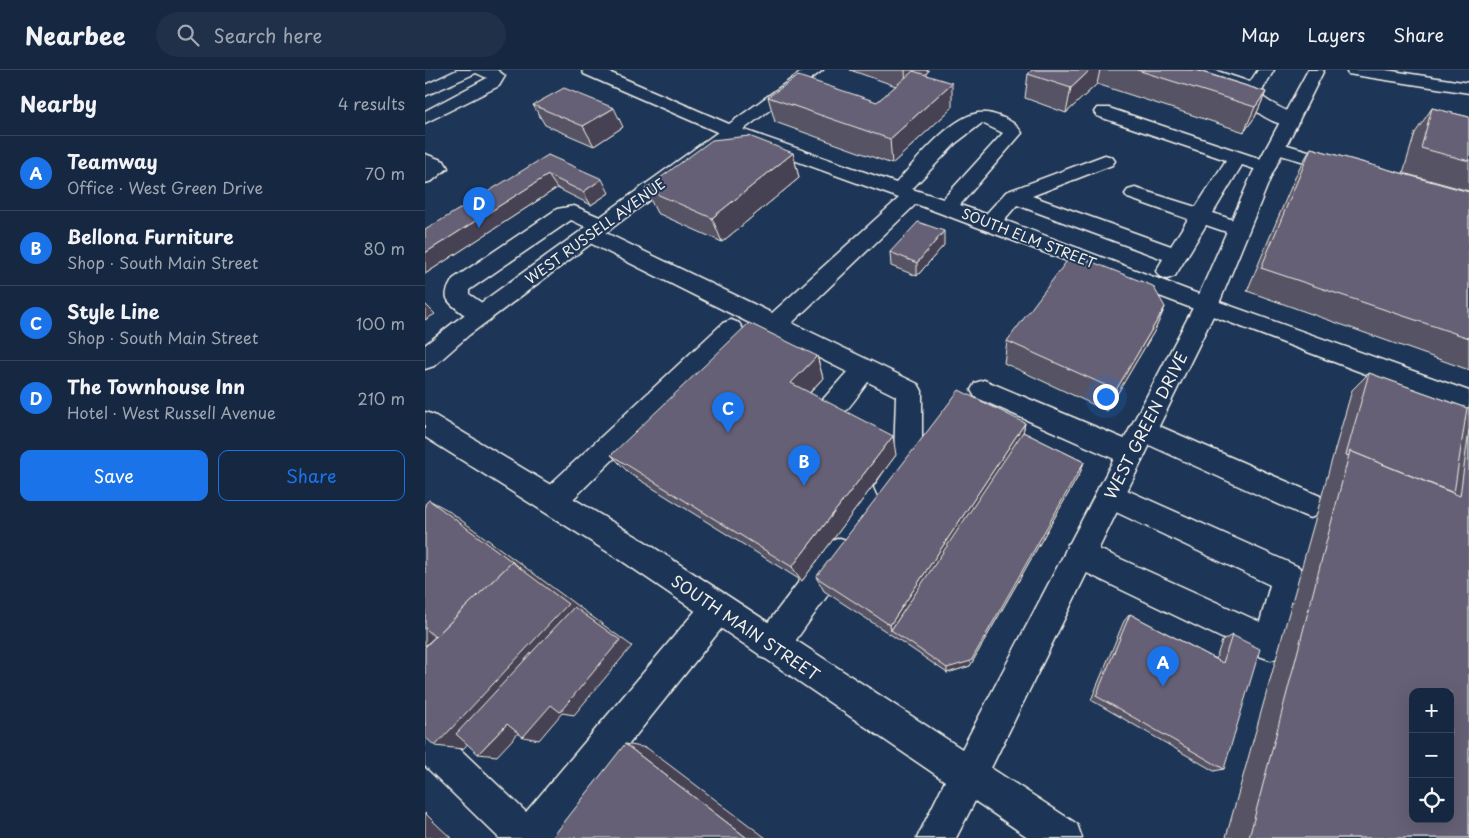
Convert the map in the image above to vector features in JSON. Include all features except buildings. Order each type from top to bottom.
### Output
[{"type":"main road","points":[[425,90],[470,70]]},
{"type":"main road","name":"SOUTH ELM STREET","points":[[591,70],[730,131],[990,223],[1206,306],[1469,402]]},
{"type":"main road","points":[[1198,70],[1220,73],[1254,89]]},
{"type":"main road","points":[[1267,70],[1252,95],[1258,105],[1290,121]]},
{"type":"main road","name":"WEST GREEN DRIVE","points":[[936,838],[966,775],[1206,306],[1266,167],[1316,70]]},
{"type":"main road","points":[[1354,70],[1469,88]]},
{"type":"main road","points":[[425,118],[493,82],[497,76],[490,71]]},
{"type":"main road","name":"WEST RUSSELL AVENUE","points":[[425,360],[481,314],[811,71]]},
{"type":"main road","points":[[1103,112],[1266,167]]},
{"type":"main road","points":[[776,324],[906,193],[930,156],[967,123],[980,117],[990,119],[1009,128],[1013,133],[947,208]]},
{"type":"main road","points":[[1277,148],[1359,172]]},
{"type":"main road","points":[[1157,287],[1237,158]]},
{"type":"main road","points":[[425,160],[437,165],[438,168],[425,177]]},
{"type":"main road","points":[[990,223],[1013,196],[1105,161]]},
{"type":"main road","points":[[1135,194],[1238,230]]},
{"type":"main road","points":[[1013,196],[1175,256]]},
{"type":"main road","points":[[481,314],[458,297],[458,290],[461,286],[564,214],[575,213],[596,230],[909,391],[907,460],[872,508]]},
{"type":"main road","points":[[1045,244],[1066,215]]},
{"type":"main road","points":[[552,501],[731,329]]},
{"type":"main road","points":[[827,413],[865,368]]},
{"type":"main road","points":[[984,390],[1137,442],[1311,505]]},
{"type":"main road","name":"SOUTH MAIN STREET","points":[[425,423],[633,551],[1063,838]]},
{"type":"main road","points":[[1079,554],[1271,644],[1289,578],[1109,495]]},
{"type":"main road","points":[[772,644],[855,532]]},
{"type":"main road","points":[[425,741],[528,838],[718,608]]},
{"type":"place","name":"The Townhouse Inn","points":[[479,228]]},
{"type":"place","name":"Style Line","points":[[728,433]]},
{"type":"place","name":"Bellona Furniture","points":[[804,486]]},
{"type":"place","name":"Teamway","points":[[1163,687]]}]
